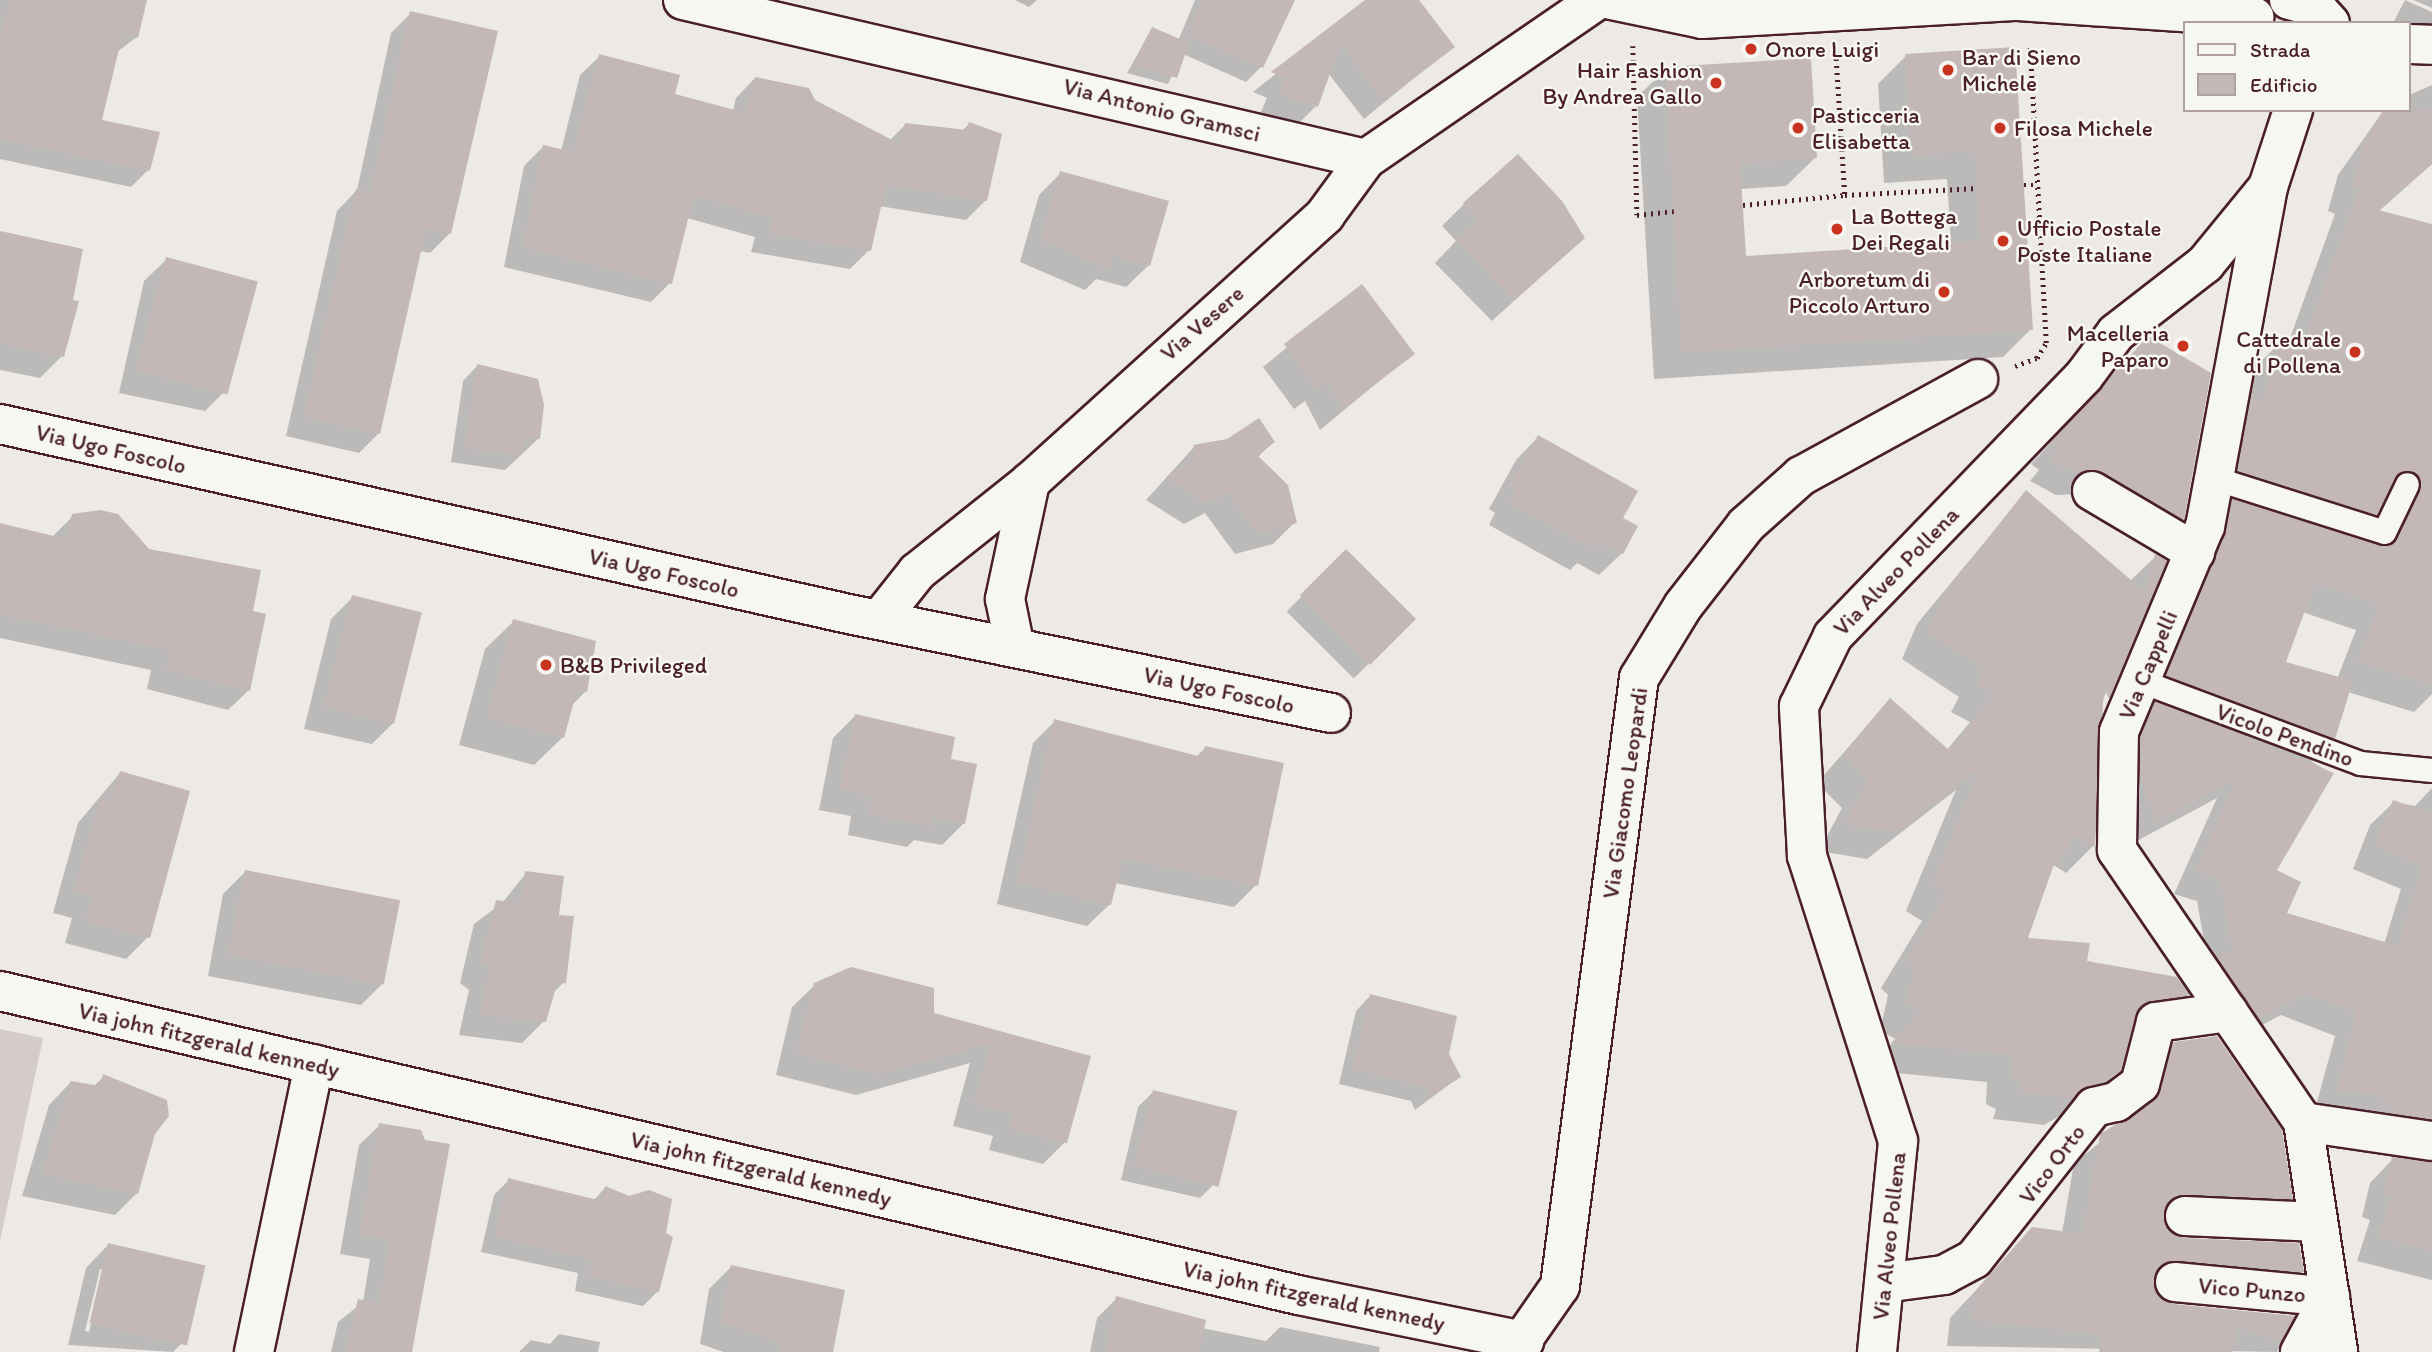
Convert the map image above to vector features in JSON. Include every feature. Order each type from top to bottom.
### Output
[{"type":"street","name":"Via Antonio Gramsci","points":[[683,0],[1366,159]]},
{"type":"street","points":[[1366,159],[1613,1],[1702,19],[2027,2],[2179,19],[2272,7],[2315,7],[2328,21]]},
{"type":"street","points":[[2411,44],[2432,46]]},
{"type":"street","points":[[2272,112],[2277,148]]},
{"type":"street","points":[[2277,148],[2292,112]]},
{"type":"street","name":"Via Cappelli","points":[[2277,148],[2214,478],[2195,552],[2119,732],[2118,850],[2303,1122],[2338,1352]]},
{"type":"street","name":"Via Vesere","points":[[879,620],[917,572],[1030,482],[1325,215],[1366,159]]},
{"type":"street","name":"Via Alveo Pollena","points":[[1877,1352],[1898,1141],[1807,856],[1799,706],[1833,636],[2084,376],[2116,333],[2205,264],[2268,187]]},
{"type":"street","name":"Via Giacomo Leopardi","points":[[1519,1346],[1560,1286],[1639,678],[1683,606],[1755,517],[1801,476],[1978,379]]},
{"type":"street","name":"Via Ugo Foscolo","points":[[0,424],[879,620],[1331,713]]},
{"type":"street","points":[[1015,648],[1005,599],[1030,482]]},
{"type":"street","points":[[2092,491],[2195,552]]},
{"type":"street","name":"Via john fitzgerald kennedy","points":[[0,991],[1519,1346]]},
{"type":"street","name":"Vico Orto","points":[[1884,1283],[1944,1275],[1974,1259],[2094,1107],[2116,1102],[2140,1084],[2157,1021],[2228,1012]]},
{"type":"street","points":[[254,1352],[314,1064]]},
{"type":"street","points":[[2303,1122],[2432,1141]]},
{"type":"street","points":[[2185,1216],[2318,1222]]},
{"type":"street","name":"Vico Punzo","points":[[2175,1282],[2330,1297]]},
{"type":"street","points":[[2300,1352],[2330,1297]]},
{"type":"lane","points":[[2214,478],[2384,532],[2407,484]]},
{"type":"lane","name":"Vicolo Pendino","points":[[2141,681],[2360,763],[2432,769]]},
{"type":"path","points":[[1613,1],[1637,215],[1674,211]]},
{"type":"path","points":[[2027,2],[2046,344]]},
{"type":"path","points":[[1834,12],[1845,195]]},
{"type":"path","points":[[2024,185],[2036,185]]},
{"type":"path","points":[[1743,205],[1845,195],[1978,188]]},
{"type":"shaded area","points":[[0,1029],[43,1038],[0,1241]]},
{"type":"building","points":[[11,0],[147,0],[138,38],[123,32],[102,120],[160,132],[150,171],[0,139],[0,37]]},
{"type":"building","points":[[1203,0],[1295,0],[1263,68],[1188,35]]},
{"type":"building","points":[[1365,0],[1419,0],[1455,47],[1384,101],[1341,43],[1318,107],[1279,94],[1286,78],[1271,72]]},
{"type":"building","points":[[410,11],[498,31],[451,234],[426,229],[380,434],[304,416],[356,189],[371,192]]},
{"type":"building","points":[[1152,27],[1189,43],[1177,78],[1132,65]]},
{"type":"building","points":[[2015,47],[2033,330],[1682,352],[1665,67],[1811,58],[1817,158],[1740,163],[1746,256],[1980,241],[1975,151],[1912,155],[1905,54]]},
{"type":"building","points":[[599,54],[680,75],[675,94],[746,113],[755,77],[809,88],[815,100],[900,144],[905,123],[967,130],[969,122],[1002,134],[987,201],[886,185],[871,251],[769,233],[774,218],[694,195],[672,284],[523,247],[543,145],[574,152]]},
{"type":"building","points":[[2432,110],[2432,164],[2378,210],[2432,224],[2432,684],[2358,662],[2380,604],[2315,583],[2286,662],[2353,681],[2335,739],[2166,676],[2225,534],[2232,499],[2386,546],[2397,538],[2420,490],[2418,476],[2400,472],[2377,515],[2238,471],[2251,396],[2262,402],[2281,339],[2304,341],[2360,188],[2353,186],[2363,148],[2382,112]]},
{"type":"building","points":[[1518,154],[1562,201],[1585,238],[1515,300],[1456,240],[1479,219],[1463,203]]},
{"type":"building","points":[[1060,171],[1169,201],[1150,266],[1112,255],[1108,269],[1041,239]]},
{"type":"building","points":[[0,231],[83,249],[73,300],[79,301],[64,357],[0,343]]},
{"type":"building","points":[[166,257],[258,282],[227,395],[136,370]]},
{"type":"building","points":[[1362,284],[1415,354],[1342,409],[1328,380],[1317,389],[1284,344]]},
{"type":"building","points":[[2148,336],[2211,373],[2184,520],[2103,472],[2079,474],[2050,459],[2059,447],[2051,442]]},
{"type":"building","points":[[477,364],[538,379],[544,405],[540,439],[524,436],[521,455],[465,448]]},
{"type":"building","points":[[1259,418],[1275,442],[1257,455],[1288,485],[1297,523],[1258,533],[1228,492],[1207,503],[1166,477],[1196,459],[1193,445],[1227,439]]},
{"type":"building","points":[[1538,435],[1638,491],[1623,518],[1638,526],[1623,554],[1598,541],[1594,549],[1510,503],[1516,491],[1509,487]]},
{"type":"building","points":[[2026,490],[2145,592],[2155,554],[2167,561],[2109,699],[2104,686],[2095,847],[2076,835],[2053,867],[2028,938],[2090,943],[2087,961],[2177,977],[2190,995],[2142,1005],[2121,1071],[2073,1098],[2020,1092],[2023,1082],[2012,1077],[2014,1055],[1891,1043],[1922,1011],[1906,1003],[1915,967],[1907,959],[1948,893],[1933,883],[1980,767],[1896,832],[1845,824],[1868,780],[1843,754],[1890,698],[1949,750],[1996,694],[1977,684],[1985,669],[1928,632],[1944,594]]},
{"type":"building","points":[[100,510],[118,514],[149,549],[261,570],[253,611],[266,614],[250,691],[166,669],[170,650],[0,614],[0,523],[66,539],[72,514]]},
{"type":"building","points":[[1346,549],[1416,619],[1370,665],[1300,595]]},
{"type":"building","points":[[352,595],[422,612],[394,724],[324,707]]},
{"type":"building","name":"B&B Privileged","points":[[513,619],[596,641],[587,692],[577,690],[564,738],[487,717]]},
{"type":"building","points":[[2155,701],[2334,773],[2277,870],[2301,882],[2287,913],[2398,946],[2423,866],[2375,845],[2393,800],[2432,814],[2432,1119],[2394,1113],[2379,1094],[2337,1091],[2357,1012],[2306,993],[2258,1018],[2217,958],[2233,951],[2220,878],[2196,871],[2237,778],[2157,821],[2140,778],[2141,737]]},
{"type":"building","points":[[855,714],[955,737],[951,759],[977,764],[965,824],[932,817],[931,826],[869,814],[872,795],[840,789]]},
{"type":"building","points":[[1054,719],[1202,757],[1205,746],[1284,763],[1258,886],[1123,858],[1111,905],[1018,882]]},
{"type":"building","points":[[120,771],[190,791],[150,938],[86,921],[93,896],[74,891],[100,799],[112,799]]},
{"type":"building","points":[[245,870],[400,900],[384,985],[229,954]]},
{"type":"building","points":[[525,871],[564,876],[559,915],[574,916],[566,983],[557,984],[546,1022],[480,1014],[490,968],[481,960],[496,900],[521,903]]},
{"type":"building","points":[[851,967],[934,988],[934,1013],[1091,1056],[1067,1143],[1010,1128],[1014,1114],[974,1104],[991,1043],[879,1074],[797,1053],[814,983]]},
{"type":"building","points":[[1370,994],[1457,1016],[1449,1054],[1461,1077],[1430,1097],[1426,1086],[1353,1069]]},
{"type":"building","points":[[2217,1036],[2282,1130],[2293,1199],[2185,1194],[2166,1205],[2165,1225],[2184,1238],[2299,1243],[2304,1272],[2176,1260],[2157,1270],[2155,1290],[2173,1304],[2295,1316],[2281,1342],[2237,1327],[2232,1352],[2099,1352],[2102,1334],[1973,1320],[1977,1289],[2032,1227],[2083,1234],[2100,1134],[2154,1101],[2174,1042]]},
{"type":"building","points":[[103,1074],[167,1100],[169,1116],[155,1134],[138,1194],[43,1174],[71,1081],[100,1086]]},
{"type":"building","points":[[1153,1090],[1237,1111],[1219,1187],[1134,1166]]},
{"type":"building","points":[[379,1123],[421,1130],[425,1140],[450,1144],[412,1352],[345,1352],[358,1299],[379,1304],[390,1239],[360,1234]]},
{"type":"building","points":[[2392,1157],[2432,1162],[2432,1251],[2379,1237],[2392,1197],[2384,1194]]},
{"type":"building","points":[[508,1178],[602,1201],[605,1186],[629,1196],[649,1190],[672,1199],[666,1233],[673,1237],[659,1292],[589,1276],[592,1259],[495,1237]]},
{"type":"building","points":[[108,1243],[205,1265],[187,1345],[90,1323]]},
{"type":"building","points":[[731,1265],[845,1290],[833,1352],[779,1352],[781,1342],[721,1322]]},
{"type":"building","points":[[1116,1296],[1206,1320],[1199,1352],[1106,1352]]},
{"type":"place","name":"Onore Luigi","points":[[1751,49]]},
{"type":"place","name":"Bar di Sieno Michele","points":[[1948,70]]},
{"type":"place","name":"Hair Fashion By Andrea Gallo","points":[[1716,83]]},
{"type":"place","name":"Pasticceria Elisabetta","points":[[1798,128]]},
{"type":"place","name":"Filosa Michele","points":[[2000,128]]},
{"type":"place","name":"La Bottega Dei Regali","points":[[1837,229]]},
{"type":"place","name":"Ufficio Postale Poste Italiane","points":[[2003,241]]},
{"type":"place","name":"Arboretum di Piccolo Arturo","points":[[1944,292]]},
{"type":"place","name":"Macelleria Paparo","points":[[2183,346]]},
{"type":"place","name":"Cattedrale di Pollena","points":[[2355,352]]},
{"type":"place","name":"B&B Privileged","points":[[546,665]]}]
